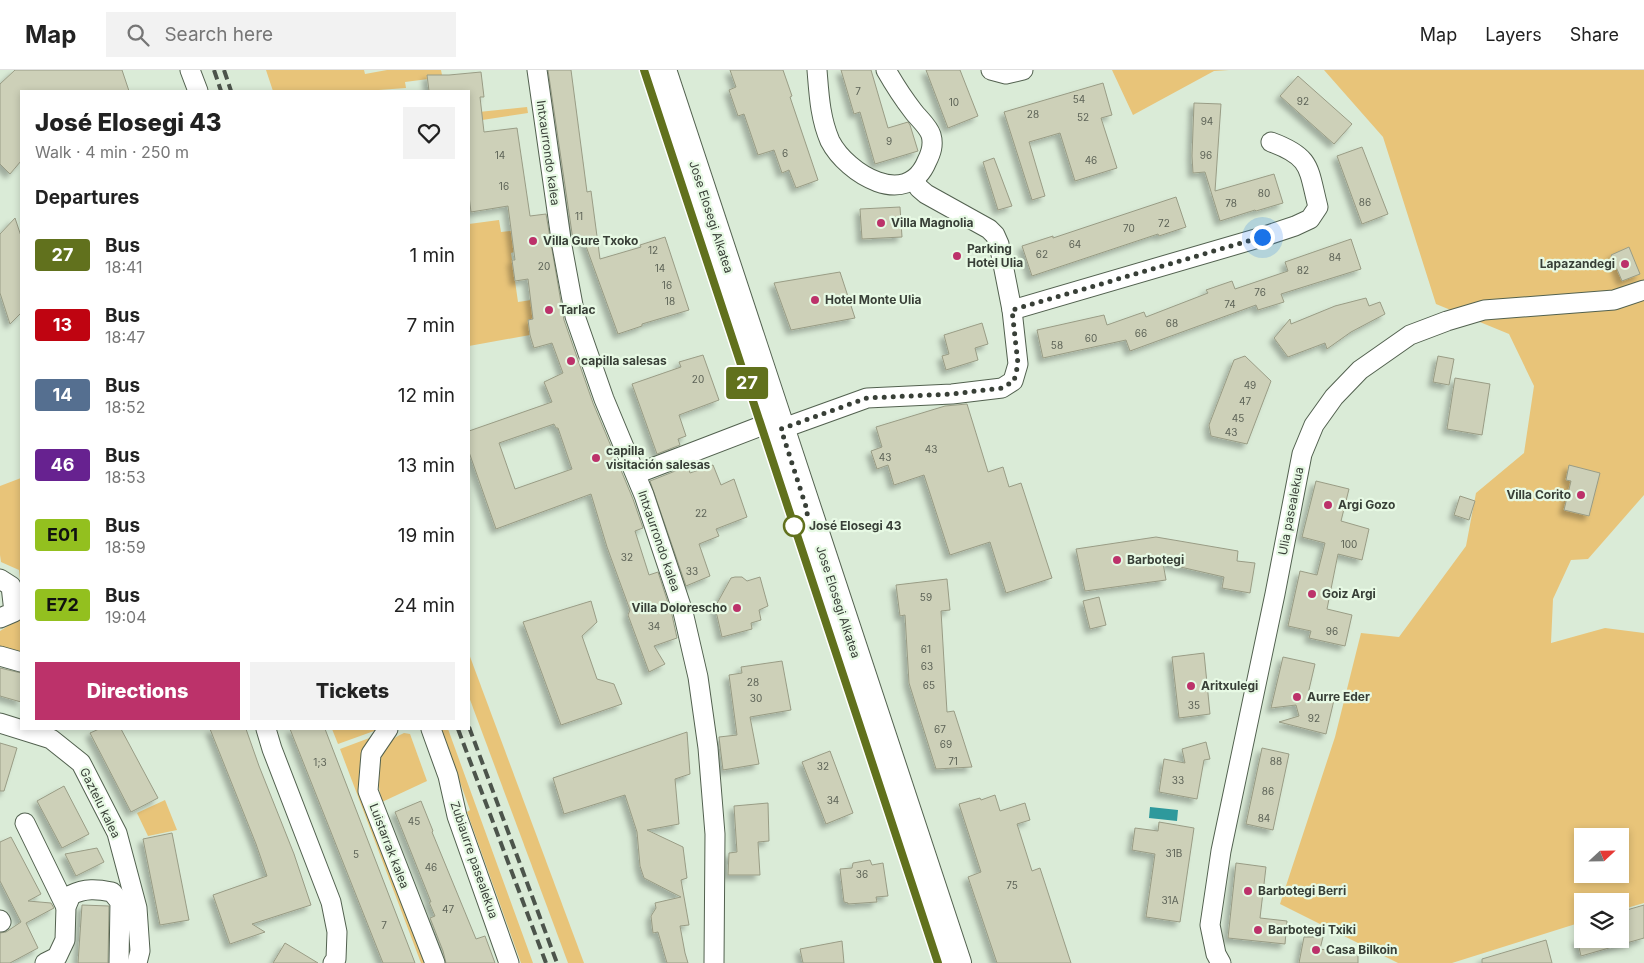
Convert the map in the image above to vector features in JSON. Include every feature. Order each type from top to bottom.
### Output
[{"type":"main road","points":[[644,70],[771,428],[938,963]]},
{"type":"main road","name":"Jose Elosegi Alkatea","points":[[662,70],[771,428],[957,963]]},
{"type":"street","points":[[190,70],[198,90]]},
{"type":"street","name":"Intxaurrondo kalea","points":[[537,70],[560,236],[575,316],[604,399],[636,474],[683,612],[698,678],[708,748],[715,834],[714,963]]},
{"type":"street","points":[[817,70],[824,125],[831,143],[846,163],[864,176],[884,184],[902,184],[914,180],[925,167],[932,150],[931,135],[886,70]]},
{"type":"street","points":[[991,70],[1006,74],[1023,70]]},
{"type":"street","points":[[1012,310],[1262,237],[1310,219],[1318,208],[1308,167],[1301,158],[1289,149],[1271,142]]},
{"type":"street","points":[[636,474],[771,428],[867,398],[952,394],[1002,388],[1014,381],[1018,364],[1012,310],[999,244],[995,235],[989,229],[926,194],[914,180]]},
{"type":"street","name":"Ulia pasealekua","points":[[1221,963],[1216,954],[1210,925],[1221,851],[1275,594],[1302,454],[1314,425],[1334,397],[1360,370],[1410,335],[1484,310],[1614,300],[1644,290]]},
{"type":"street","points":[[0,578],[11,586],[14,612],[0,618]]},
{"type":"street","points":[[0,656],[20,662]]},
{"type":"street","name":"Gaztelu kalea","points":[[0,723],[20,729]]},
{"type":"street","name":"Gaztelu kalea","points":[[22,730],[51,739],[81,763],[117,833],[137,908],[140,951],[137,963]]},
{"type":"street","points":[[266,730],[331,902],[338,932],[336,959],[333,963]]},
{"type":"street","name":"Luistarrak kalea","points":[[387,730],[371,754],[368,791],[435,963]]},
{"type":"street","name":"Zubiaurre pasealekua","points":[[431,730],[448,776],[457,816],[509,963]]},
{"type":"street","points":[[26,823],[66,907]]},
{"type":"street","points":[[45,963],[57,957],[65,940],[66,907],[71,895],[79,891],[96,888],[112,892],[120,902],[119,963]]},
{"type":"shaded area","points":[[266,70],[364,70],[365,74],[387,70],[441,70],[442,75],[405,82],[406,88],[379,90],[273,90]]},
{"type":"shaded area","points":[[1112,70],[1229,70],[1214,71],[1133,115]]},
{"type":"shaded area","points":[[1324,70],[1644,70],[1644,495],[1588,559],[1571,560],[1553,599],[1551,643],[1605,628],[1644,633],[1644,903],[1629,907],[1629,893],[1574,893],[1574,925],[1452,963],[1398,963],[1280,904],[1335,737],[1361,633],[1399,637],[1466,546],[1476,493],[1524,453],[1534,386],[1509,334],[1436,304],[1383,137]]},
{"type":"shaded area","points":[[527,107],[528,113],[470,122],[470,113]]},
{"type":"shaded area","points":[[499,220],[501,232],[511,231],[514,252],[511,253],[518,302],[531,300],[533,319],[528,320],[530,335],[470,346],[470,224]]},
{"type":"shaded area","points":[[20,478],[20,578],[19,570],[1,562],[0,486]]},
{"type":"shaded area","points":[[20,619],[20,654],[0,648],[0,631]]},
{"type":"shaded area","points":[[470,657],[584,963],[568,963],[470,700]]},
{"type":"shaded area","points":[[332,730],[375,730],[374,731],[338,744]]},
{"type":"shaded area","points":[[441,730],[448,730],[533,963],[521,963],[467,812],[470,810]]},
{"type":"shaded area","points":[[404,733],[410,734],[427,781],[382,802],[379,782],[380,762],[388,745]]},
{"type":"shaded area","points":[[372,737],[365,751],[428,963],[421,963],[340,749]]},
{"type":"shaded area","points":[[165,800],[177,830],[148,836],[137,813]]},
{"type":"water","points":[[1150,807],[1178,810],[1177,821],[1149,818]]},
{"type":"building","points":[[15,70],[122,70],[129,90],[20,90],[20,162],[10,174],[0,164],[0,84]]},
{"type":"building","points":[[548,70],[571,70],[587,192],[591,191],[600,259],[641,247],[640,245],[665,237],[689,310],[642,324],[642,326],[618,334],[583,238],[573,240]]},
{"type":"building","points":[[730,70],[783,70],[792,96],[790,97],[818,180],[796,188],[789,170],[782,173],[774,150],[758,155],[744,114],[738,116],[729,90],[736,87]]},
{"type":"building","points":[[841,70],[871,70],[888,128],[908,122],[918,151],[875,164],[860,112],[854,114]]},
{"type":"building","points":[[926,70],[960,70],[978,116],[948,128]]},
{"type":"building","points":[[481,72],[484,97],[480,97],[484,132],[517,128],[530,216],[546,214],[564,320],[593,403],[643,528],[635,531],[649,575],[658,572],[672,615],[677,638],[654,646],[665,664],[649,672],[628,615],[630,610],[607,547],[591,494],[496,529],[470,455],[470,431],[552,402],[544,382],[563,373],[552,343],[534,348],[528,320],[533,319],[528,279],[515,281],[512,260],[515,260],[508,206],[471,212],[470,90],[429,90],[427,75]],"holes":[[[554,424],[558,428],[572,469],[515,489],[499,443]]]},
{"type":"building","points":[[1298,76],[1352,124],[1334,144],[1280,96]]},
{"type":"building","points":[[1103,83],[1112,115],[1101,118],[1117,168],[1075,181],[1060,133],[1029,142],[1045,196],[1032,200],[1004,112]]},
{"type":"building","points":[[1194,103],[1221,104],[1215,191],[1274,174],[1283,203],[1220,221],[1205,172],[1193,173]]},
{"type":"building","points":[[1362,147],[1388,214],[1362,224],[1337,156]]},
{"type":"building","points":[[994,158],[1012,206],[998,210],[983,162]]},
{"type":"building","points":[[1176,197],[1186,227],[1159,236],[1158,234],[1032,276],[1022,246],[1053,236],[1053,238]]},
{"type":"building","name":"Villa Magnolia","points":[[900,207],[902,237],[862,239],[860,209]]},
{"type":"building","points":[[15,218],[20,233],[20,314],[10,324],[0,293],[0,234]]},
{"type":"building","points":[[1351,239],[1361,269],[1281,294],[1284,302],[1258,310],[1256,305],[1130,351],[1126,340],[1043,358],[1037,330],[1104,315],[1107,325],[1144,312],[1146,317],[1208,293],[1206,290],[1232,281],[1235,289],[1288,271],[1285,262]]},
{"type":"building","name":"Lapazandegi","points":[[1629,247],[1640,274],[1622,281],[1611,255]]},
{"type":"building","name":"Hotel Monte Ulia","points":[[840,272],[855,318],[791,330],[774,283]]},
{"type":"building","points":[[1366,298],[1369,306],[1380,302],[1385,314],[1351,332],[1327,349],[1325,343],[1288,357],[1274,338],[1290,319],[1291,324],[1335,306]]},
{"type":"building","points":[[982,323],[988,344],[975,348],[978,360],[946,370],[942,356],[949,354],[944,335]]},
{"type":"building","points":[[703,355],[719,400],[679,415],[686,436],[678,439],[680,445],[657,454],[632,384],[681,367],[679,362]]},
{"type":"building","points":[[1245,356],[1271,381],[1247,444],[1211,436],[1209,425],[1234,360]]},
{"type":"building","points":[[1438,356],[1454,359],[1449,385],[1433,382]]},
{"type":"building","points":[[1455,378],[1490,384],[1482,435],[1447,429]]},
{"type":"building","points":[[967,404],[988,472],[1003,467],[1009,487],[1021,483],[1052,578],[1006,593],[990,542],[950,555],[924,475],[894,485],[888,465],[877,469],[871,451],[882,447],[876,427],[945,406]]},
{"type":"building","points":[[713,465],[721,485],[734,479],[747,517],[716,529],[719,536],[699,544],[710,576],[686,586],[650,481],[688,466],[690,473]]},
{"type":"building","name":"Villa Corito","points":[[1569,465],[1600,473],[1589,516],[1564,510],[1571,481],[1566,480]]},
{"type":"building","points":[[1316,481],[1349,489],[1341,521],[1369,529],[1362,560],[1338,554],[1327,609],[1352,615],[1345,646],[1309,638],[1311,631],[1288,626],[1300,571],[1317,575],[1325,543],[1302,537]]},
{"type":"building","points":[[1460,496],[1475,501],[1469,520],[1454,515]]},
{"type":"building","points":[[1156,537],[1238,551],[1237,561],[1255,563],[1250,593],[1222,588],[1224,577],[1163,563],[1166,580],[1085,591],[1076,549]]},
{"type":"building","name":"Villa Dolorescho","points":[[742,577],[747,581],[760,577],[768,606],[759,610],[761,620],[751,623],[752,629],[722,637],[715,607],[731,578]]},
{"type":"building","points":[[947,579],[950,610],[941,611],[947,712],[954,711],[972,767],[936,769],[909,683],[905,615],[900,616],[896,585]]},
{"type":"building","points":[[1099,597],[1106,625],[1090,629],[1083,601]]},
{"type":"building","points":[[591,601],[597,622],[582,636],[597,679],[614,684],[622,704],[561,725],[523,622]]},
{"type":"building","name":"Aritxulegi","points":[[1204,653],[1210,714],[1179,718],[1172,657]]},
{"type":"building","name":"Aurre Eder","points":[[1283,657],[1315,664],[1308,694],[1334,700],[1326,734],[1279,722],[1299,716],[1296,705],[1271,708]]},
{"type":"building","points":[[782,661],[791,710],[750,717],[759,764],[723,770],[719,737],[737,735],[729,675],[742,673],[741,667]]},
{"type":"building","points":[[0,668],[20,673],[20,702],[0,696]]},
{"type":"building","points":[[97,730],[122,730],[158,798],[131,812],[90,733]]},
{"type":"building","points":[[210,730],[246,730],[294,854],[311,905],[252,924],[265,932],[230,944],[213,895],[267,876]]},
{"type":"building","points":[[290,730],[325,730],[415,963],[383,963]]},
{"type":"building","points":[[687,732],[690,774],[675,779],[679,824],[647,830],[683,847],[687,878],[681,880],[689,925],[680,926],[688,963],[667,963],[658,932],[653,933],[651,916],[656,908],[655,903],[681,897],[644,878],[640,866],[637,832],[625,795],[564,814],[553,778]]},
{"type":"building","points":[[1206,742],[1210,759],[1204,760],[1197,799],[1159,792],[1164,759],[1185,763],[1182,749]]},
{"type":"building","points":[[0,743],[17,748],[4,791],[0,791]]},
{"type":"building","points":[[1262,748],[1289,754],[1273,830],[1246,824]]},
{"type":"building","points":[[830,751],[853,813],[826,824],[802,762]]},
{"type":"building","points":[[64,786],[89,834],[62,848],[37,801]]},
{"type":"building","points":[[995,795],[1000,811],[1025,803],[1030,820],[1017,824],[1032,871],[1040,868],[1071,963],[997,963],[968,877],[981,872],[959,804]]},
{"type":"building","points":[[421,801],[476,939],[485,936],[495,963],[446,963],[430,918],[435,916],[429,902],[431,902],[395,812]]},
{"type":"building","points":[[768,803],[769,841],[758,842],[760,875],[728,875],[729,853],[737,852],[734,806]]},
{"type":"building","points":[[1159,822],[1194,828],[1180,922],[1146,917],[1155,854],[1132,850],[1135,828],[1158,831]]},
{"type":"building","points":[[172,833],[189,920],[160,925],[143,839]]},
{"type":"building","points":[[11,837],[41,894],[28,901],[51,903],[54,908],[26,923],[38,948],[10,963],[0,963],[0,933],[6,932],[21,922],[0,881],[0,842]]},
{"type":"building","points":[[97,848],[104,862],[76,876],[65,854]]},
{"type":"building","points":[[870,860],[872,865],[883,863],[888,896],[876,897],[877,902],[848,904],[844,902],[840,869],[852,868],[853,863]]},
{"type":"building","points":[[1236,863],[1266,867],[1260,918],[1287,921],[1285,944],[1228,938]]},
{"type":"building","points":[[82,905],[109,906],[108,963],[78,963]]},
{"type":"building","points":[[1644,905],[1644,938],[1629,942],[1629,909]]},
{"type":"building","name":"Casa Bilkoin","points":[[1304,937],[1323,937],[1320,949],[1358,955],[1358,963],[1299,963]]},
{"type":"building","points":[[1546,940],[1552,963],[1482,963],[1482,959]]},
{"type":"building","points":[[842,941],[844,963],[803,963],[800,949]]},
{"type":"building","points":[[285,943],[318,963],[273,963]]},
{"type":"building","points":[[1579,948],[1609,948],[1581,956]]},
{"type":"railway","points":[[214,70],[221,90]]},
{"type":"railway","points":[[224,70],[231,90]]},
{"type":"railway","points":[[458,730],[546,963]]},
{"type":"railway","points":[[470,730],[557,963]]},
{"type":"bus line","name":"27","points":[[644,70],[938,963]]},
{"type":"place","name":"Villa Magnolia","points":[[881,223]]},
{"type":"place","name":"Villa Gure Txoko","points":[[533,241]]},
{"type":"place","name":"Parking Hotel Ulia","points":[[957,256]]},
{"type":"place","name":"Lapazandegi","points":[[1625,264]]},
{"type":"place","name":"Hotel Monte Ulia","points":[[815,300]]},
{"type":"place","name":"Tarlac","points":[[549,310]]},
{"type":"place","name":"capilla salesas","points":[[571,361]]},
{"type":"place","name":"capilla visitación salesas","points":[[596,458]]},
{"type":"place","name":"Villa Corito","points":[[1581,495]]},
{"type":"place","name":"Argi Gozo","points":[[1328,505]]},
{"type":"place","name":"José Elosegi 43","points":[[794,526]]},
{"type":"place","name":"Barbotegi","points":[[1117,560]]},
{"type":"place","name":"Goiz Argi","points":[[1312,594]]},
{"type":"place","name":"Villa Dolorescho","points":[[737,608]]},
{"type":"place","name":"Aritxulegi","points":[[1191,686]]},
{"type":"place","name":"Aurre Eder","points":[[1297,697]]},
{"type":"place","name":"Barbotegi Berri","points":[[1248,891]]},
{"type":"place","name":"Barbotegi Txiki","points":[[1258,930]]},
{"type":"place","name":"Casa Bilkoin","points":[[1316,950]]},
{"type":"route","points":[[794,526],[808,513],[781,429],[867,398],[952,394],[1002,388],[1014,381],[1018,364],[1012,310],[1262,237]]}]
